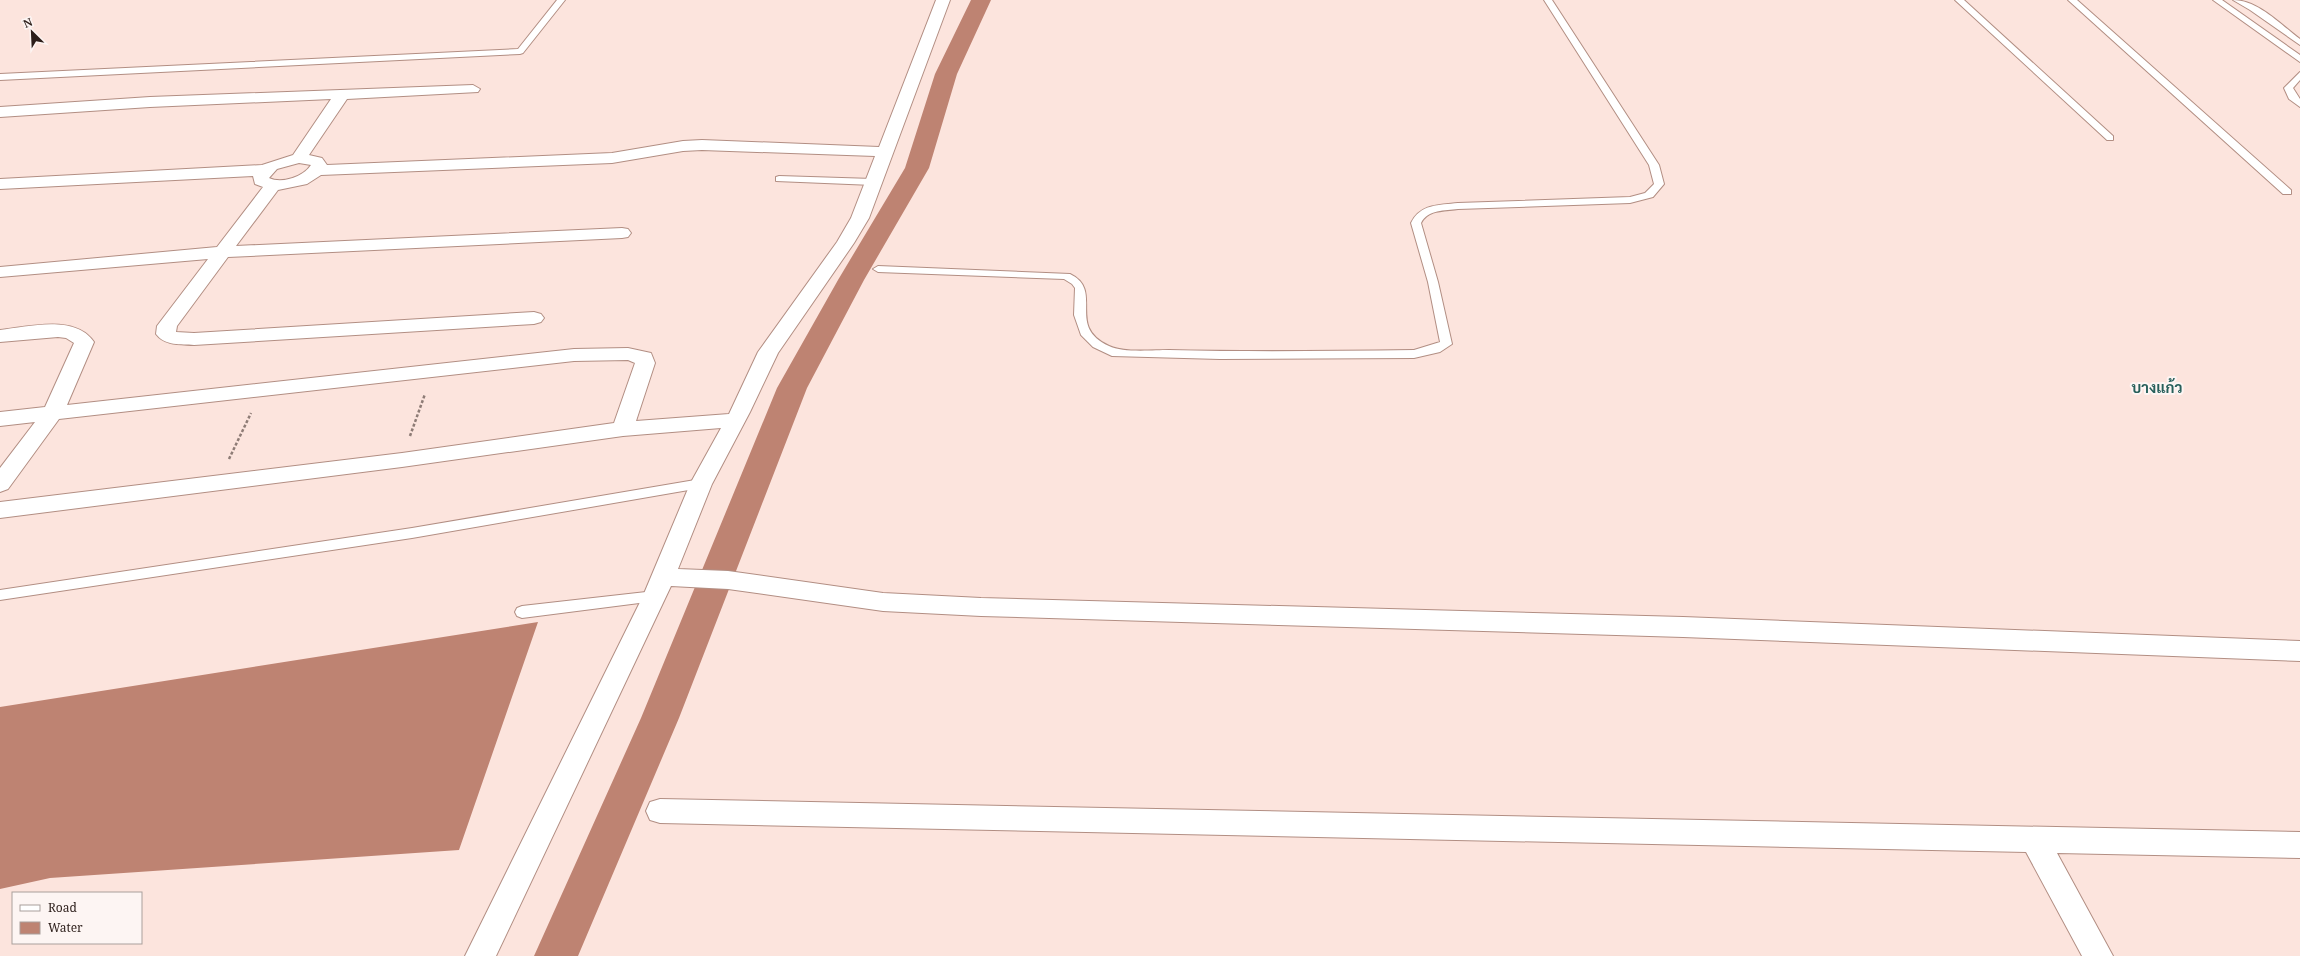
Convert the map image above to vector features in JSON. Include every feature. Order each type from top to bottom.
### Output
[{"type":"street","points":[[480,956],[662,583],[701,484],[735,420],[768,352],[845,243],[860,218],[943,0]]},
{"type":"street","points":[[0,112],[150,102],[341,96],[473,89]]},
{"type":"street","points":[[299,158],[341,96]]},
{"type":"street","points":[[0,184],[269,177],[299,181],[317,170],[612,158],[633,156],[683,146],[884,152]]},
{"type":"street","points":[[317,170],[319,165],[316,160],[299,158],[280,162],[269,177],[223,252],[167,326],[166,334],[172,338],[194,339],[534,318]]},
{"type":"street","points":[[0,272],[223,252],[622,233]]},
{"type":"street","points":[[0,336],[39,332],[72,332],[80,336],[84,342],[53,413],[0,484]]},
{"type":"street","points":[[0,419],[574,355],[628,354],[644,357],[645,363],[622,429]]},
{"type":"street","points":[[0,510],[402,460],[622,429],[735,420]]},
{"type":"street","points":[[662,583],[728,580],[883,602],[981,608],[1675,627],[2300,651]]},
{"type":"street","points":[[660,811],[2300,845]]},
{"type":"street","points":[[2034,839],[2098,956]]},
{"type":"lane","points":[[0,78],[520,51],[561,0]]},
{"type":"lane","points":[[878,269],[1066,276],[1077,282],[1081,292],[1080,315],[1086,335],[1096,346],[1112,352],[1220,355],[1406,354],[1436,350],[1446,344],[1433,282],[1416,223],[1420,215],[1432,209],[1458,206],[1630,200],[1649,194],[1659,184],[1654,165],[1548,0]]},
{"type":"lane","points":[[1959,0],[2110,138]]},
{"type":"lane","points":[[2072,0],[2287,192]]},
{"type":"lane","points":[[2217,0],[2300,59]]},
{"type":"lane","points":[[2237,0],[2253,8],[2300,43]]},
{"type":"lane","points":[[2300,75],[2288,88],[2292,97],[2300,104]]},
{"type":"lane","points":[[779,179],[873,182]]},
{"type":"lane","points":[[0,595],[412,533],[701,484]]},
{"type":"lane","points":[[522,612],[662,583]]},
{"type":"path","points":[[402,460],[433,371]]},
{"type":"path","points":[[216,483],[263,389]]},
{"type":"water","points":[[538,622],[459,850],[50,878],[0,889],[0,707]]},
{"type":"waterway","points":[[556,956],[660,718],[792,388],[851,280],[917,168],[946,74],[981,0]]},
{"type":"district","name":"บางแก้ว","points":[[2157,388]]}]
